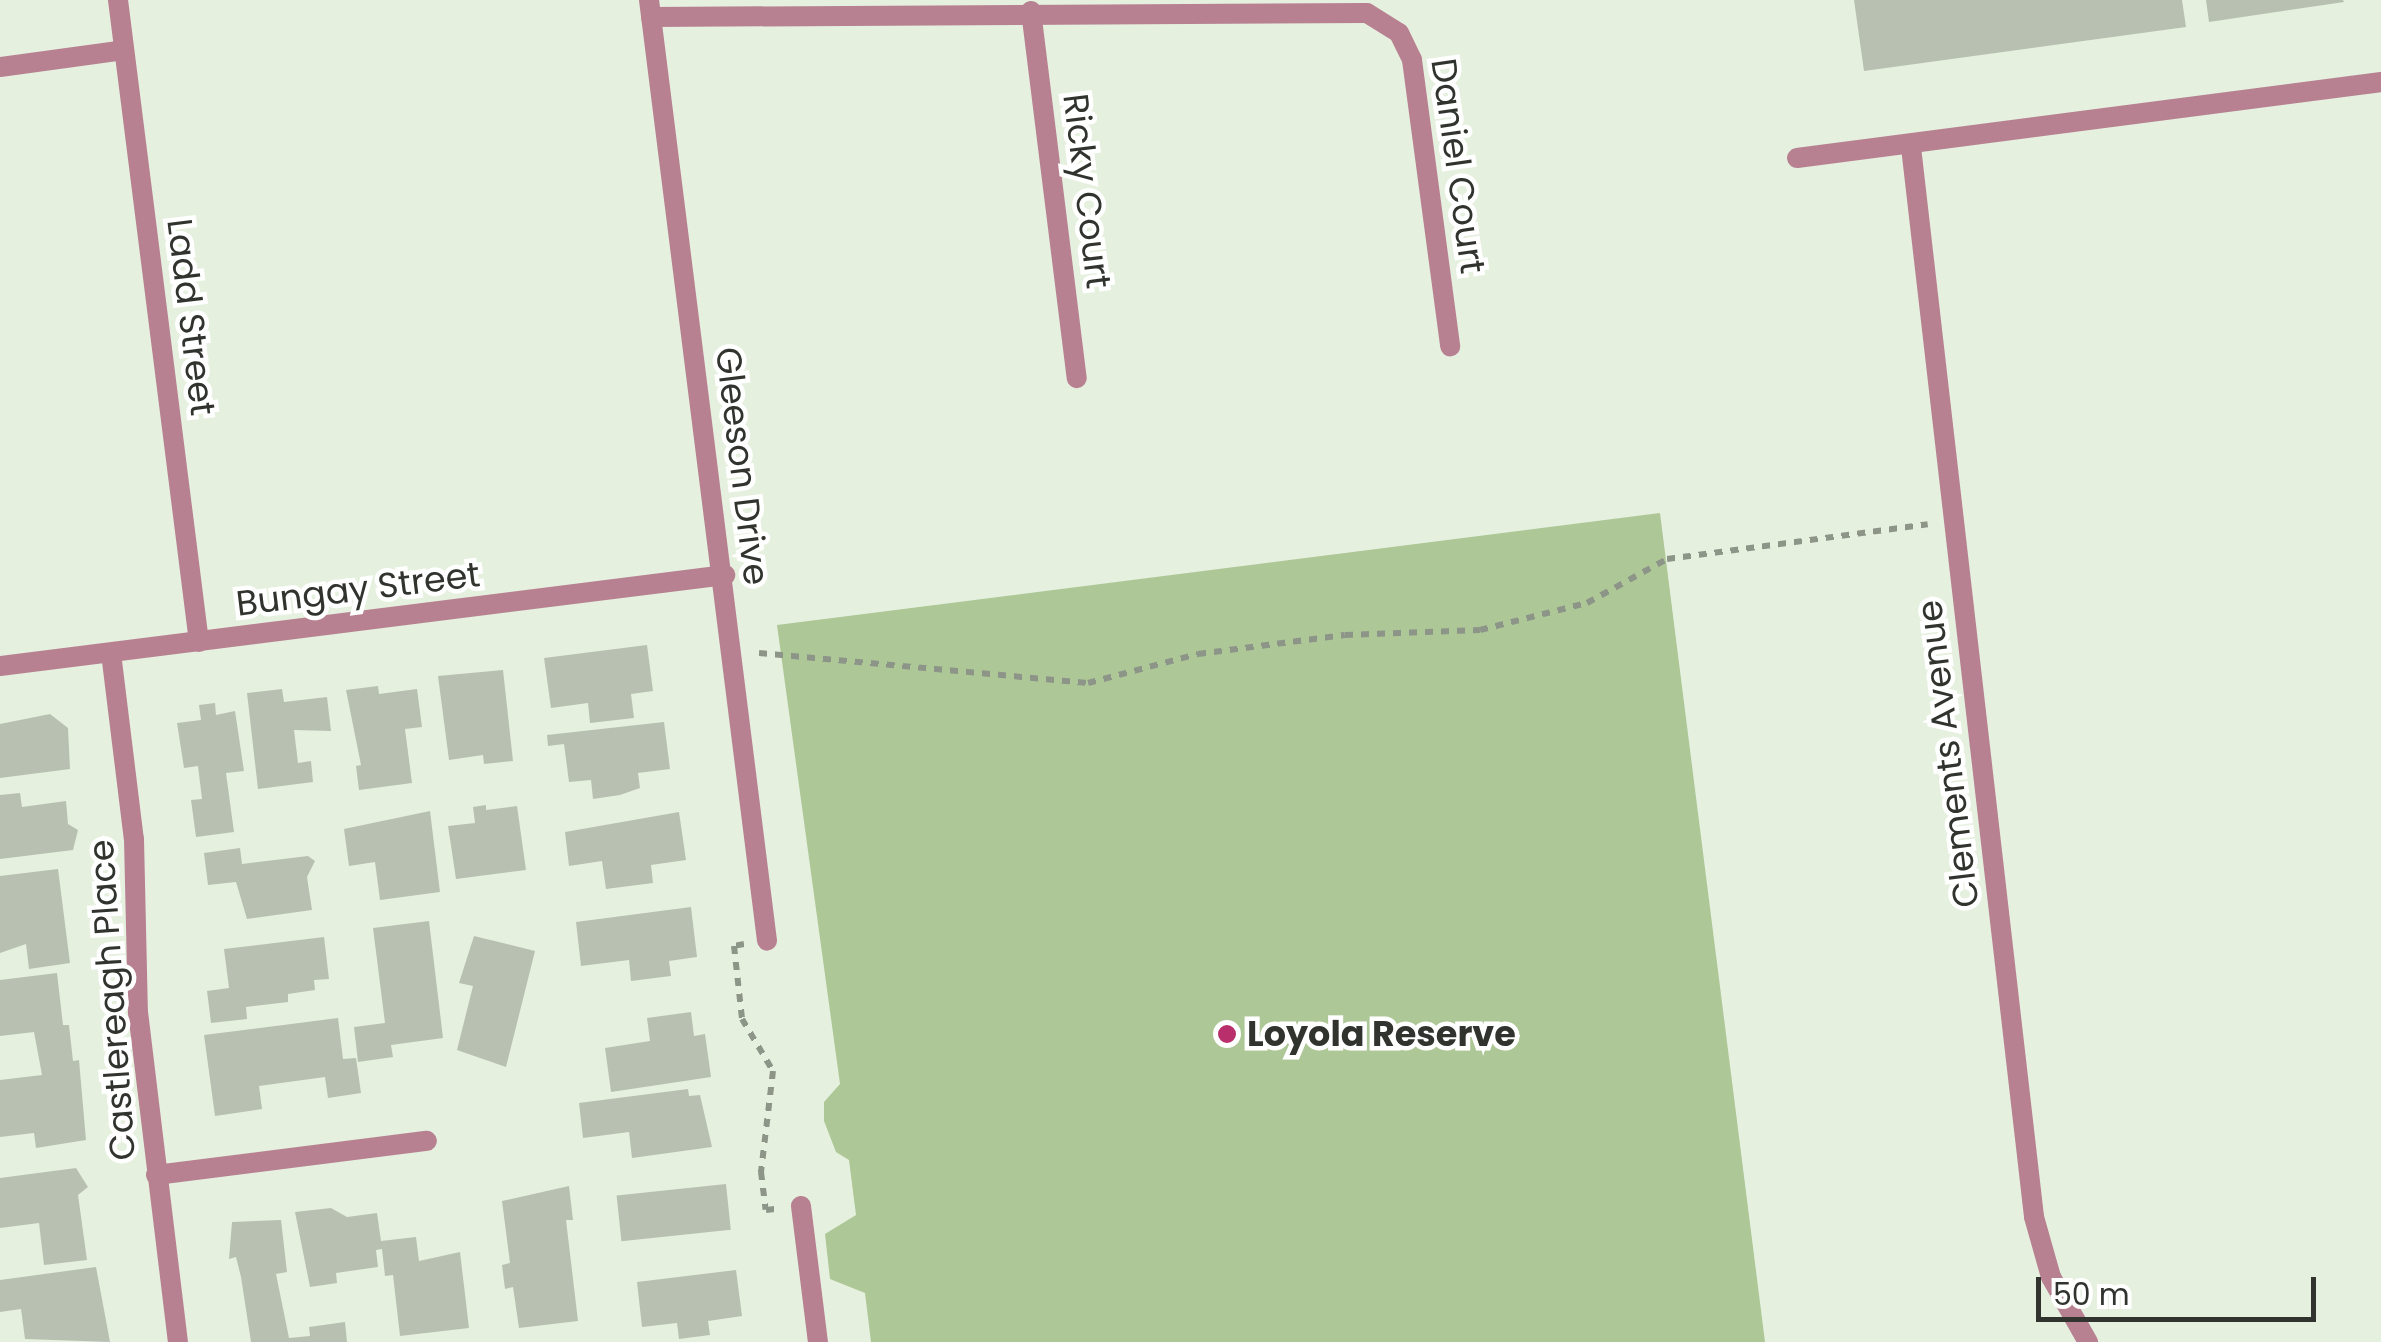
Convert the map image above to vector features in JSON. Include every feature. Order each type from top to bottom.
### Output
[{"type":"street","name":"Ladd Street","points":[[118,0],[199,642]]},
{"type":"street","name":"Daniel Court","points":[[650,8],[1343,10],[1391,26],[1412,60],[1450,346]]},
{"type":"street","name":"Gleeson Drive","points":[[650,8],[725,575],[731,654],[767,941]]},
{"type":"street","name":"Ricky Court","points":[[1031,11],[1078,378]]},
{"type":"street","points":[[0,66],[124,50]]},
{"type":"street","points":[[1796,158],[2381,82]]},
{"type":"street","name":"Clements Avenue","points":[[1911,146],[2034,1216],[2052,1276],[2088,1342]]},
{"type":"street","name":"Bungay Street","points":[[0,666],[725,575]]},
{"type":"street","name":"Castlereagh Place","points":[[111,653],[134,838],[134,965],[178,1342]]},
{"type":"street","points":[[156,1175],[428,1141]]},
{"type":"street","points":[[801,1206],[818,1342]]},
{"type":"path","points":[[731,654],[1088,683],[1216,652],[1345,634],[1480,630],[1587,603],[1667,559],[1954,521]]},
{"type":"path","points":[[734,946],[744,1029],[773,1071],[763,1122],[766,1210],[801,1206]]},
{"type":"green space","name":"Loyola Reserve","points":[[1660,513],[1765,1342],[871,1342],[865,1293],[830,1279],[825,1234],[856,1215],[849,1160],[836,1152],[824,1121],[824,1102],[840,1084],[777,625]]},
{"type":"building","points":[[1854,0],[2182,0],[2186,27],[1864,71]]},
{"type":"building","points":[[2206,0],[2343,0],[2344,2],[2209,22]]},
{"type":"building","points":[[647,645],[653,691],[631,694],[634,718],[590,723],[588,703],[551,708],[544,658]]},
{"type":"building","points":[[503,670],[513,761],[484,764],[483,755],[449,760],[438,676]]},
{"type":"building","points":[[378,686],[379,694],[417,689],[422,727],[405,729],[412,783],[359,790],[356,766],[361,765],[346,690]]},
{"type":"building","points":[[282,689],[284,702],[327,697],[331,731],[294,730],[298,763],[311,761],[313,782],[258,789],[247,693]]},
{"type":"building","points":[[215,703],[216,715],[235,711],[244,771],[226,773],[234,832],[196,837],[191,800],[202,799],[198,766],[184,768],[177,723],[201,720],[199,705]]},
{"type":"building","points":[[50,714],[68,728],[70,769],[0,778],[0,724]]},
{"type":"building","points":[[664,722],[670,769],[638,773],[640,788],[620,795],[593,799],[591,780],[569,782],[564,744],[548,746],[547,735]]},
{"type":"building","points":[[20,793],[22,807],[66,801],[68,824],[78,830],[73,850],[0,859],[0,795]]},
{"type":"building","points":[[486,805],[486,810],[517,806],[526,870],[456,879],[448,826],[475,823],[473,807]]},
{"type":"building","points":[[430,811],[440,892],[380,900],[375,862],[349,866],[344,829]]},
{"type":"building","points":[[679,812],[686,860],[651,865],[653,883],[606,889],[602,861],[569,866],[565,832]]},
{"type":"building","points":[[240,848],[242,864],[308,856],[315,861],[307,877],[312,910],[247,919],[236,882],[208,885],[204,853]]},
{"type":"building","points":[[58,869],[70,963],[29,969],[26,944],[0,953],[0,876]]},
{"type":"building","points":[[691,907],[697,957],[669,961],[671,976],[631,981],[629,960],[581,966],[576,922]]},
{"type":"building","points":[[429,921],[443,1038],[391,1045],[393,1057],[358,1062],[354,1027],[385,1023],[373,928]]},
{"type":"building","points":[[474,936],[535,951],[506,1067],[457,1050],[473,986],[459,983]]},
{"type":"building","points":[[324,937],[329,979],[314,980],[315,990],[288,994],[288,1002],[246,1007],[247,1019],[211,1023],[207,991],[229,988],[224,949]]},
{"type":"building","points":[[57,973],[63,1025],[69,1025],[73,1061],[79,1060],[86,1140],[36,1148],[34,1133],[0,1137],[0,1080],[42,1075],[34,1032],[0,1036],[0,980]]},
{"type":"building","points":[[691,1012],[694,1036],[705,1034],[711,1077],[611,1092],[605,1048],[650,1041],[647,1018]]},
{"type":"building","points":[[338,1018],[343,1059],[356,1058],[361,1093],[328,1098],[325,1077],[259,1086],[262,1109],[215,1116],[204,1035]]},
{"type":"building","points":[[688,1089],[689,1096],[700,1095],[712,1147],[632,1158],[629,1132],[583,1138],[579,1103]]},
{"type":"building","points":[[76,1168],[88,1187],[78,1195],[87,1260],[44,1265],[39,1223],[0,1228],[0,1178]]},
{"type":"building","points":[[726,1184],[731,1230],[621,1241],[617,1195]]},
{"type":"building","points":[[569,1186],[573,1220],[566,1220],[578,1321],[519,1328],[513,1287],[505,1289],[502,1265],[510,1263],[502,1201]]},
{"type":"building","points":[[331,1208],[347,1217],[377,1213],[381,1241],[416,1237],[419,1261],[460,1252],[469,1328],[400,1336],[393,1275],[385,1276],[382,1249],[376,1250],[378,1267],[336,1273],[337,1283],[310,1287],[295,1212]]},
{"type":"building","points":[[281,1220],[287,1272],[276,1274],[289,1338],[310,1336],[309,1327],[345,1322],[347,1342],[251,1342],[236,1257],[229,1259],[232,1222]]},
{"type":"building","points":[[96,1267],[110,1342],[25,1339],[21,1309],[0,1312],[0,1280]]},
{"type":"building","points":[[736,1270],[742,1316],[708,1321],[710,1335],[679,1339],[677,1323],[642,1327],[637,1282]]},
{"type":"place","name":"Loyola Reserve","points":[[1227,1034]]}]
